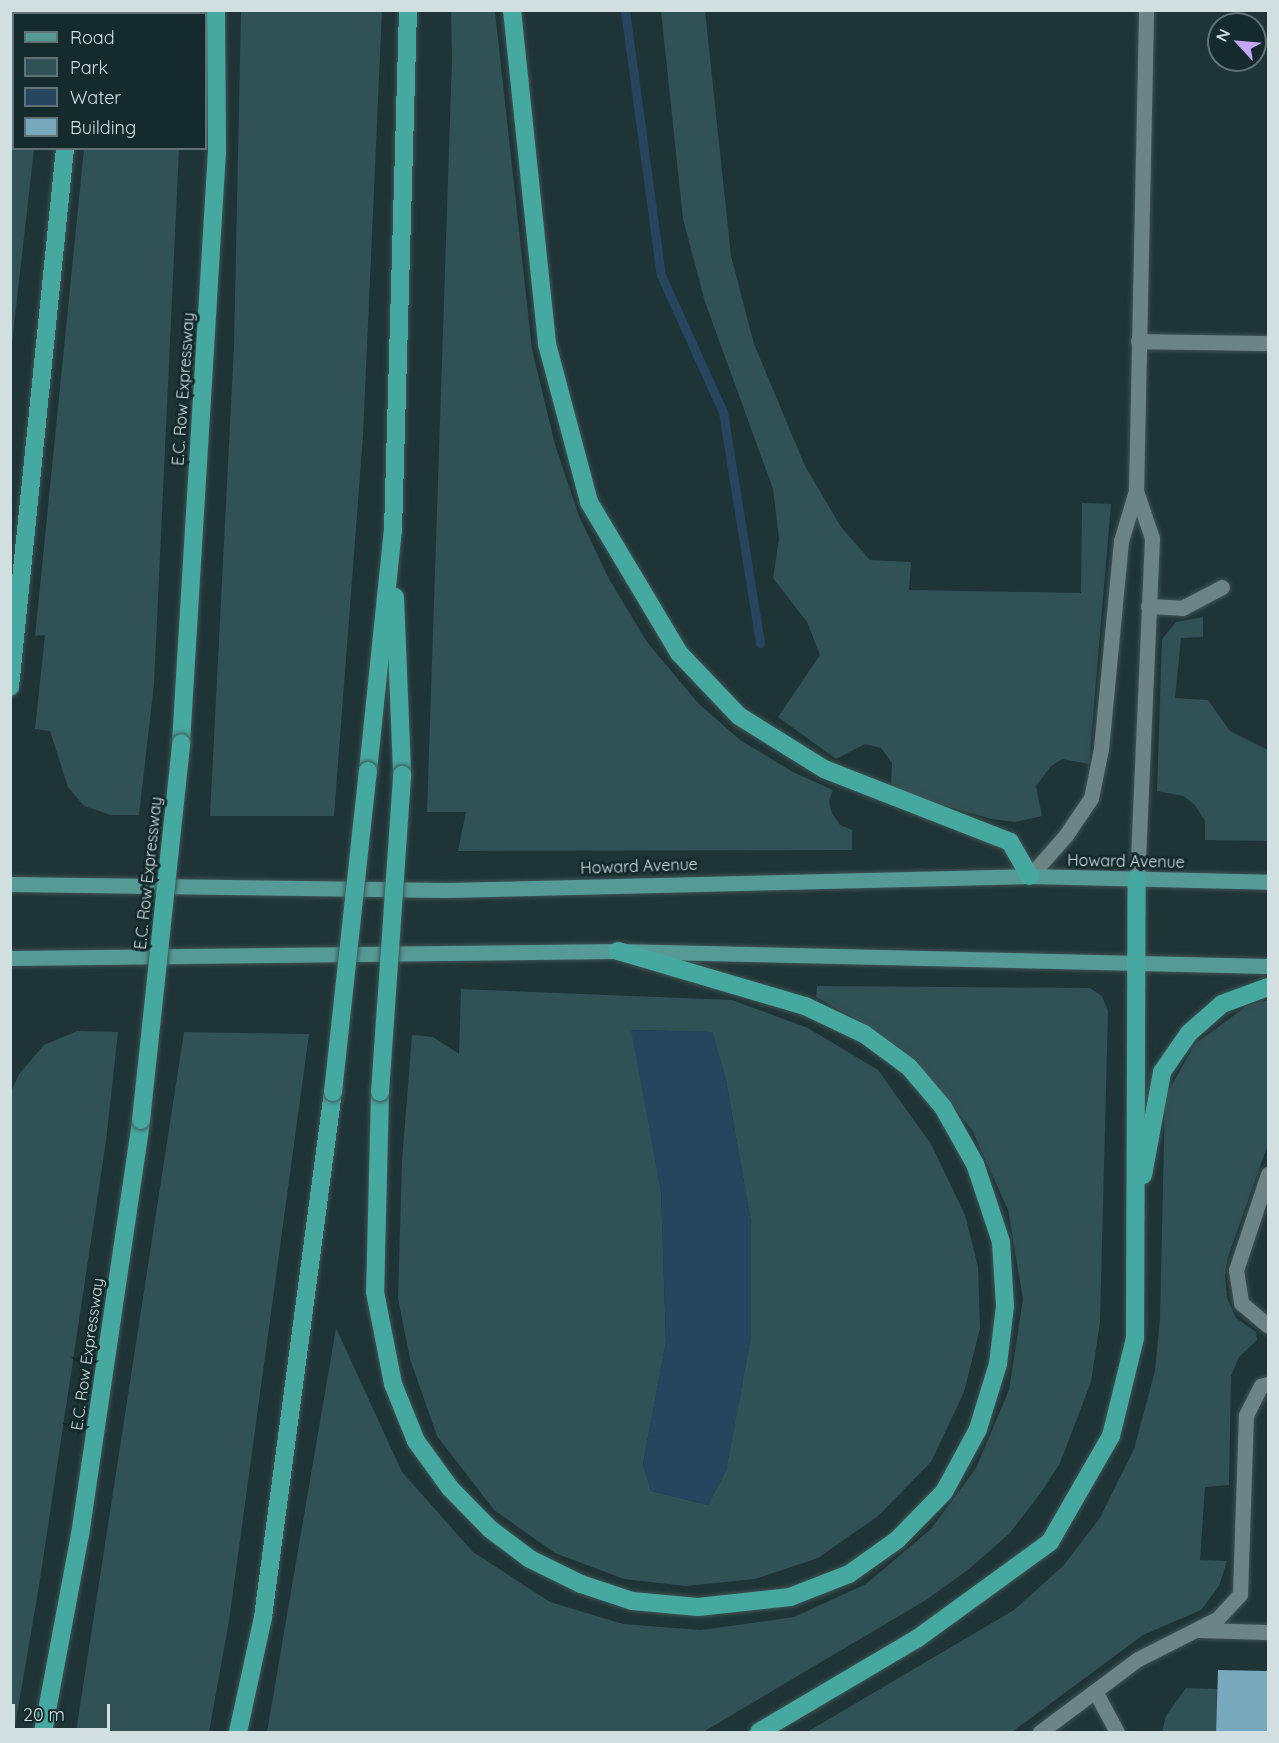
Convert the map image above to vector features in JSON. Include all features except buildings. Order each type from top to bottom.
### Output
[{"type":"highway","name":"E.C. Row Expressway","points":[[43,1732],[80,1535],[141,1120],[181,743],[217,151],[216,10]]},
{"type":"highway","points":[[408,10],[393,531],[402,775],[380,1092],[375,1292],[393,1384],[416,1441],[450,1488],[490,1529],[530,1559],[580,1584],[632,1601],[698,1607],[790,1597],[849,1574],[897,1540],[944,1492],[978,1430],[995,1375],[1005,1306],[1001,1242],[975,1164],[944,1107],[909,1067],[864,1034],[805,1006],[618,951]]},
{"type":"highway","points":[[512,10],[547,344],[589,502],[679,653],[739,716],[824,769],[1010,843],[1030,876]]},
{"type":"highway","points":[[10,687],[12,649],[65,150]]},
{"type":"highway","points":[[238,1732],[263,1617],[333,1092],[393,531]]},
{"type":"highway","points":[[759,1732],[918,1638],[1050,1542],[1111,1436],[1135,1338],[1133,1233],[1139,964],[1137,879]]},
{"type":"highway","points":[[1133,1233],[1162,1072],[1189,1033],[1222,1004],[1269,987]]},
{"type":"main road","name":"Howard Avenue","points":[[10,884],[446,890],[1030,876],[1269,882]]},
{"type":"main road","points":[[10,958],[618,951],[1269,966]]},
{"type":"lane","points":[[1030,876],[1066,835],[1091,798],[1101,749],[1121,541],[1136,491],[1146,10]]},
{"type":"lane","points":[[1138,341],[1269,343]]},
{"type":"lane","points":[[1136,491],[1152,537],[1137,879]]},
{"type":"lane","points":[[1148,606],[1182,608],[1222,587]]},
{"type":"lane","points":[[1269,1174],[1236,1270],[1241,1303],[1269,1326]]},
{"type":"lane","points":[[1040,1732],[1138,1659],[1217,1619],[1240,1594],[1246,1415],[1261,1386],[1269,1384]]},
{"type":"lane","points":[[1195,1630],[1269,1632]]},
{"type":"lane","points":[[1095,1691],[1117,1732]]},
{"type":"green space","points":[[241,11],[382,11],[363,436],[334,816],[210,816],[234,346]]},
{"type":"green space","points":[[451,11],[495,11],[532,349],[555,445],[579,516],[609,579],[647,642],[698,703],[740,740],[793,772],[833,790],[829,801],[832,813],[840,825],[852,830],[852,850],[458,851],[466,812],[427,812],[452,59]]},
{"type":"green space","points":[[661,11],[705,11],[731,256],[754,344],[805,466],[841,527],[870,560],[911,562],[909,590],[1081,593],[1082,503],[1111,504],[1089,764],[1062,759],[1051,766],[1036,786],[1042,816],[1015,822],[991,819],[909,795],[891,786],[892,763],[881,748],[865,744],[836,759],[778,717],[820,655],[807,622],[773,578],[779,539],[773,489],[705,302],[683,219]]},
{"type":"green space","points":[[10,43],[12,150],[34,150],[11,352]]},
{"type":"green space","points":[[84,150],[179,150],[154,684],[139,815],[111,815],[84,806],[68,787],[50,731],[35,729],[45,635],[35,636]]},
{"type":"green space","points":[[1203,617],[1203,637],[1181,638],[1175,698],[1208,700],[1230,731],[1268,750],[1268,841],[1205,840],[1205,821],[1195,805],[1183,796],[1157,791],[1162,639],[1176,622]]},
{"type":"green space","points":[[817,986],[1090,988],[1102,996],[1108,1011],[1100,1322],[1091,1382],[1060,1463],[1040,1494],[1009,1534],[969,1569],[926,1600],[703,1732],[267,1732],[336,1328],[402,1472],[473,1552],[550,1602],[623,1624],[701,1630],[794,1617],[866,1584],[931,1529],[976,1468],[1009,1390],[1023,1299],[1008,1210],[972,1130],[917,1062],[874,1029],[816,997]]},
{"type":"green space","points":[[461,989],[732,1000],[808,1028],[878,1070],[931,1144],[965,1215],[978,1267],[980,1328],[964,1392],[931,1462],[878,1516],[818,1558],[755,1579],[686,1586],[624,1579],[555,1553],[494,1510],[437,1436],[410,1359],[398,1298],[402,1161],[412,1035],[433,1037],[459,1054]],"holes":[[[632,1030],[712,1032],[726,1080],[751,1223],[751,1336],[726,1470],[708,1505],[651,1491],[643,1464],[666,1342],[661,1191]]]},
{"type":"green space","points":[[1268,1000],[1268,1144],[1228,1257],[1225,1275],[1227,1298],[1236,1318],[1256,1332],[1257,1340],[1239,1357],[1231,1376],[1229,1485],[1205,1487],[1200,1560],[1227,1561],[1219,1586],[1201,1610],[1143,1635],[1012,1732],[807,1732],[1014,1610],[1063,1566],[1100,1518],[1134,1449],[1155,1371],[1160,1319],[1165,1097],[1195,1044],[1248,1005]]},
{"type":"green space","points":[[77,1031],[118,1032],[106,1141],[39,1586],[14,1732],[11,1732],[11,1092],[19,1074],[44,1045]]},
{"type":"green space","points":[[184,1032],[309,1034],[229,1621],[209,1732],[76,1732]]},
{"type":"green space","points":[[1186,1688],[1217,1689],[1216,1732],[1162,1732],[1166,1716]]},
{"type":"water","points":[[631,1030],[712,1032],[726,1080],[751,1223],[751,1336],[726,1470],[708,1505],[651,1491],[643,1464],[666,1341],[661,1191]]},
{"type":"waterway","points":[[625,10],[661,275],[723,412],[760,643]]}]
